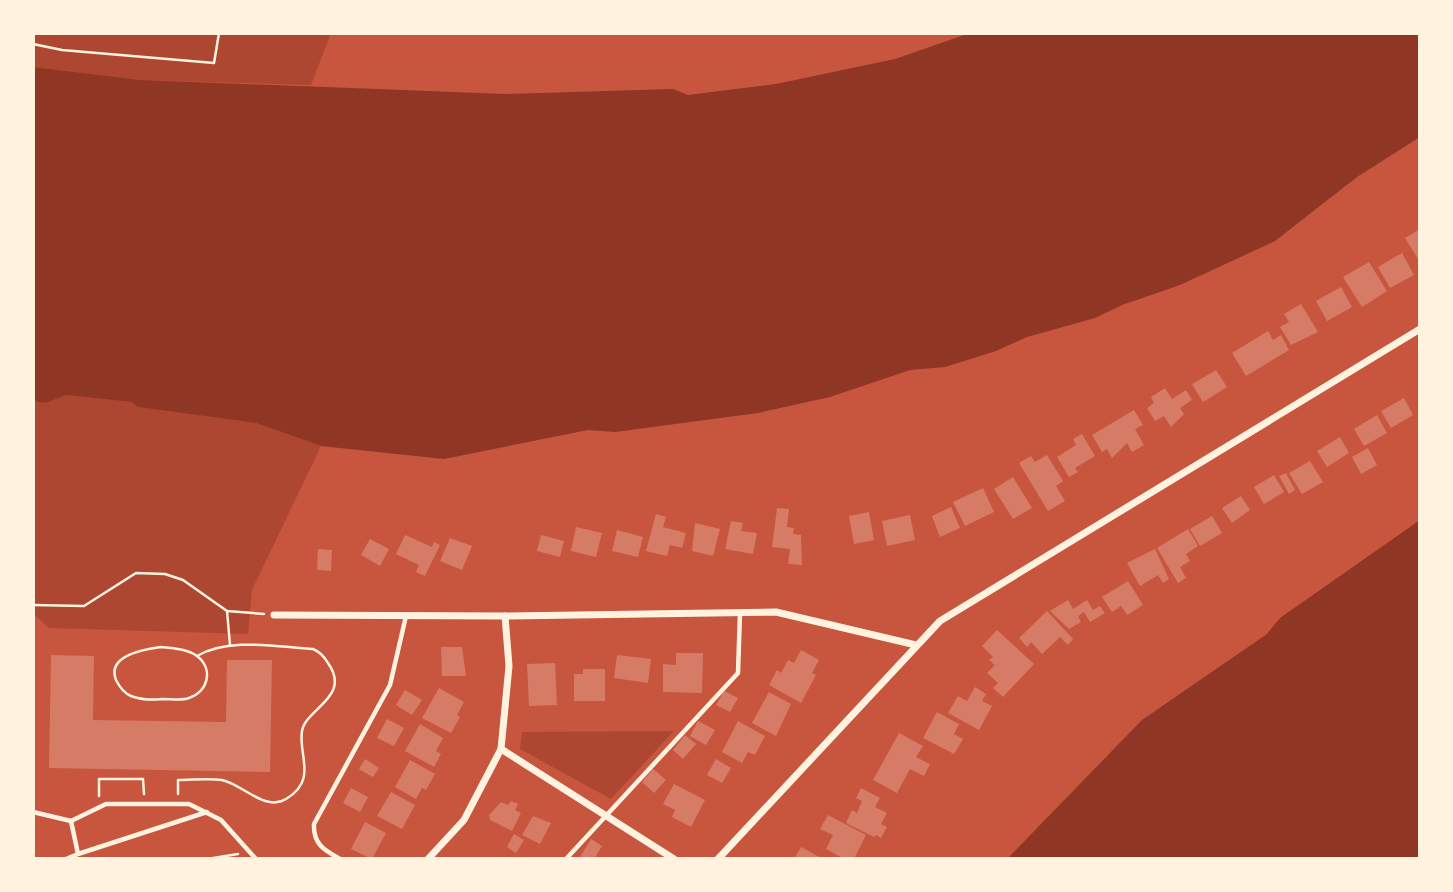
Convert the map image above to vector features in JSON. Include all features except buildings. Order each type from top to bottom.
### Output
[{"type":"street","points":[[718,859],[940,621],[1420,329]]},
{"type":"street","points":[[274,615],[505,616],[776,612],[916,645]]},
{"type":"street","points":[[428,859],[464,820],[501,749],[509,666],[505,616]]},
{"type":"street","points":[[501,749],[674,859]]},
{"type":"lane","points":[[566,859],[738,673],[740,612]]},
{"type":"lane","points":[[340,859],[323,850],[314,836],[314,824],[390,685],[406,615]]},
{"type":"lane","points":[[33,812],[71,821],[106,804],[189,804],[207,812],[232,829],[255,857]]},
{"type":"lane","points":[[66,859],[207,812]]},
{"type":"lane","points":[[71,821],[78,854]]},
{"type":"path","points":[[33,44],[62,50],[214,63],[219,33]]},
{"type":"path","points":[[33,606],[84,606],[136,573],[165,574],[183,580],[227,611],[274,615]]},
{"type":"path","points":[[227,611],[230,645]]},
{"type":"path","points":[[166,794],[178,794],[178,780],[221,780],[275,803],[286,800],[303,778],[307,765],[302,733],[305,723],[323,707],[333,689],[332,667],[319,651],[313,649],[230,645],[208,649],[197,656],[161,647],[134,652],[116,667],[114,676],[129,695],[144,699],[189,699],[203,690],[208,679],[206,666],[197,656]]},
{"type":"path","points":[[106,804],[99,796],[99,779],[143,779],[143,794],[155,794]]},
{"type":"path","points":[[207,859],[255,857]]},
{"type":"shaded area","points":[[33,33],[331,33],[311,85],[141,80],[33,67]]},
{"type":"shaded area","points":[[970,33],[1420,33],[1420,137],[1357,177],[1275,241],[1180,285],[1122,305],[1095,318],[1027,337],[996,351],[945,367],[910,370],[830,397],[758,413],[615,432],[588,430],[444,459],[321,446],[256,423],[138,407],[131,402],[66,395],[46,403],[33,401],[33,67],[141,80],[505,94],[673,89],[688,95],[776,84],[895,59]]},
{"type":"shaded area","points":[[66,395],[131,402],[138,407],[256,423],[321,446],[252,590],[248,634],[49,628],[33,614],[33,401],[46,403]]},
{"type":"shaded area","points":[[1420,520],[1420,859],[1007,859],[1142,720],[1267,634],[1280,618]]},
{"type":"shaded area","points":[[674,731],[611,799],[520,749],[522,732]]}]
